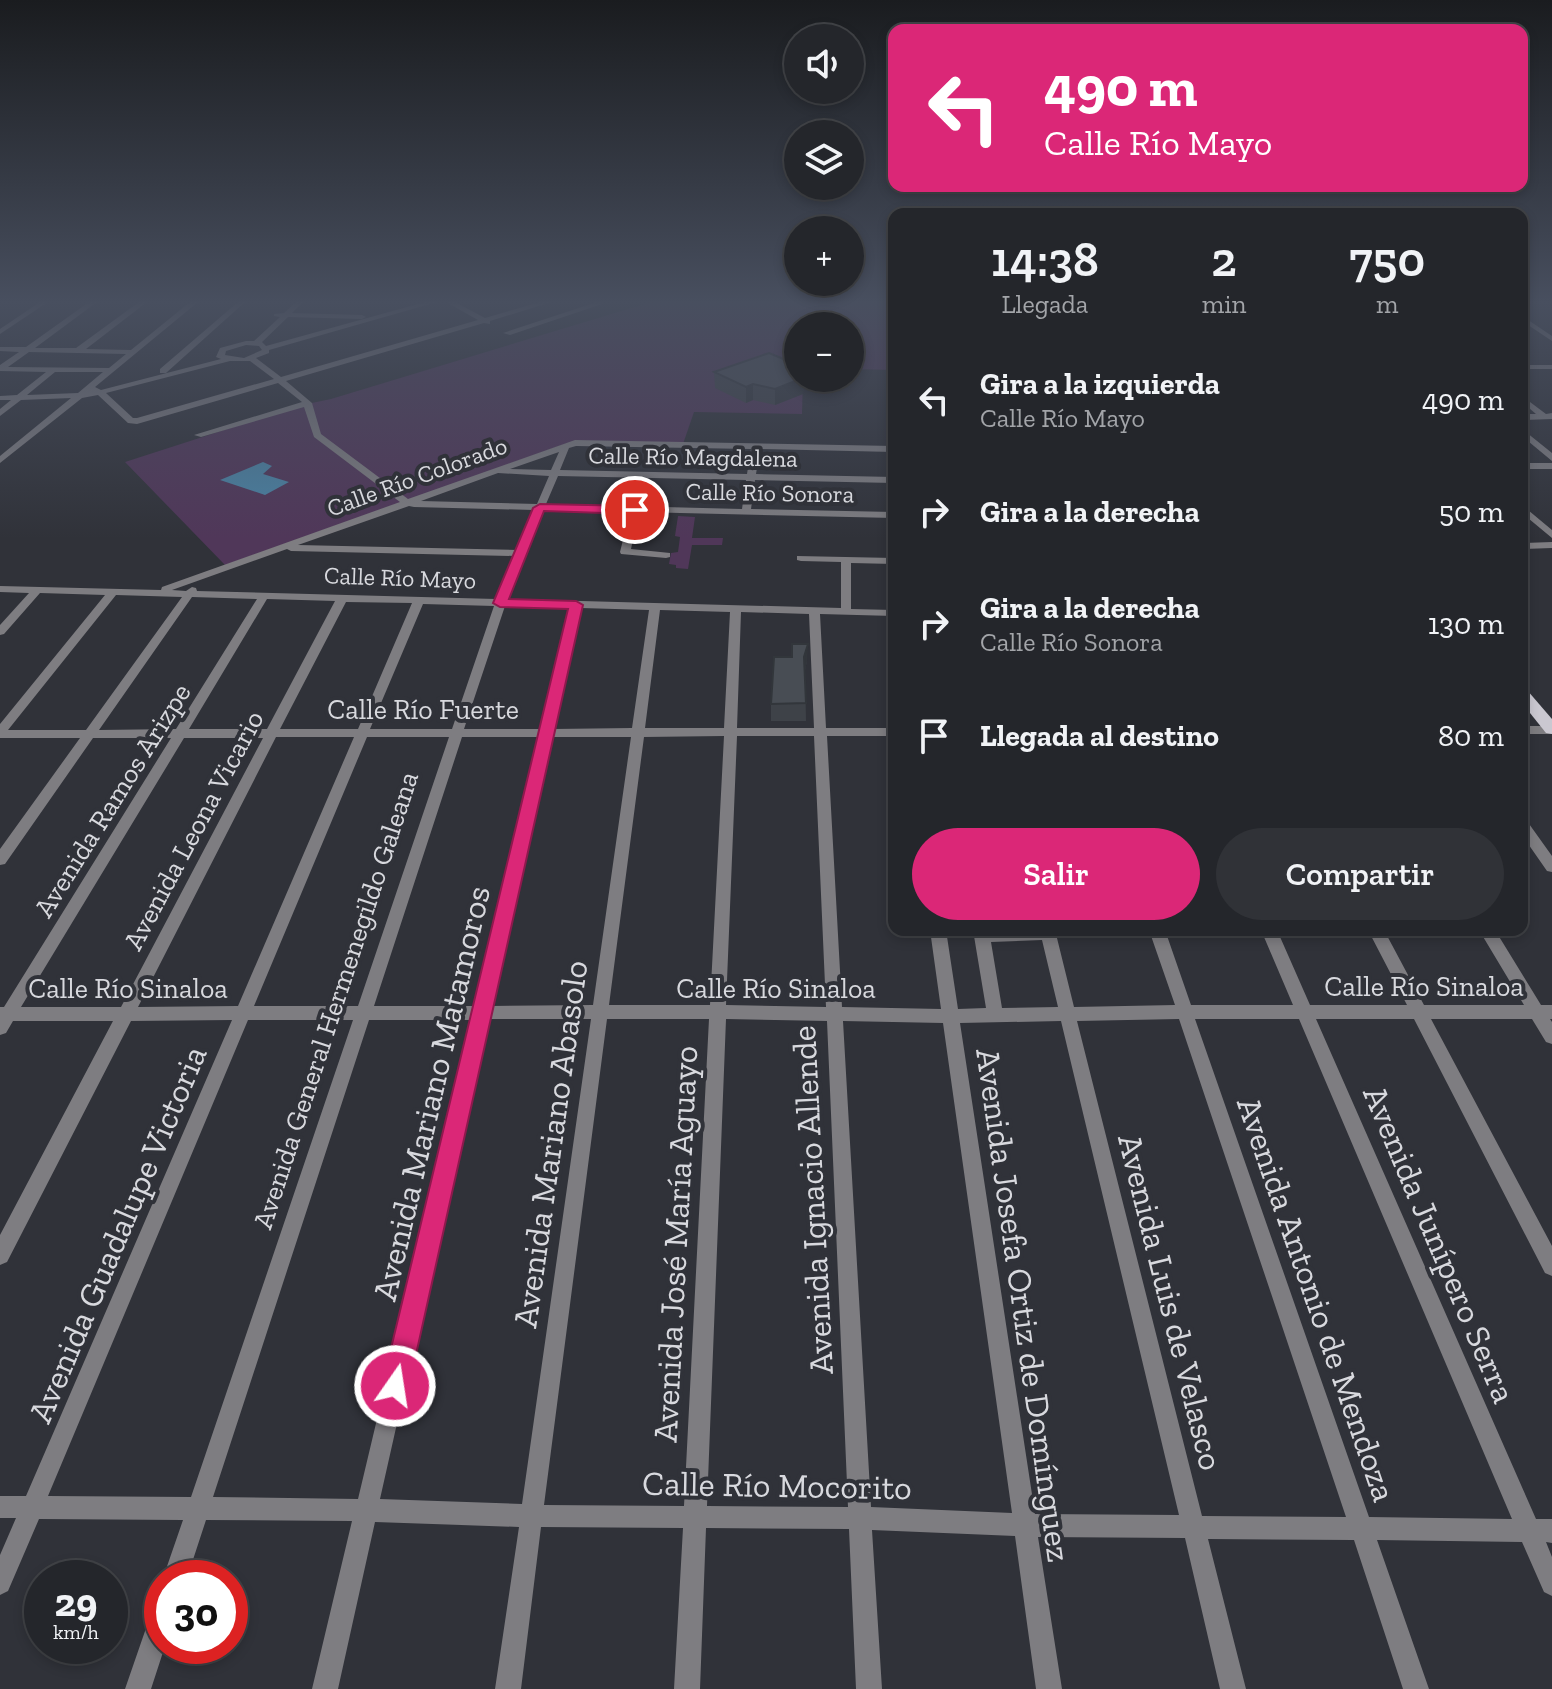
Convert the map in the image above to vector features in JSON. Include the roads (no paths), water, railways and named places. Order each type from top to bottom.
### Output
[{"type":"main road","points":[[1528,700],[1552,730]]},
{"type":"street","points":[[0,413],[40,381]]},
{"type":"street","points":[[0,460],[97,381]]},
{"type":"street","points":[[0,398],[78,397],[131,381]]},
{"type":"street","points":[[98,391],[137,381]]},
{"type":"street","points":[[98,391],[133,421],[274,381]]},
{"type":"street","points":[[282,381],[308,403],[311,424],[317,435],[405,502]]},
{"type":"street","points":[[1528,402],[1548,416]]},
{"type":"street","points":[[198,435],[308,403]]},
{"type":"street","points":[[1528,417],[1548,416]]},
{"type":"street","points":[[1528,437],[1552,458]]},
{"type":"street","name":"Calle Río Colorado","points":[[154,593],[566,445],[888,449]]},
{"type":"street","name":"Avenida General Hermenegildo Galeana","points":[[181,1560],[455,733],[500,603],[566,445]]},
{"type":"street","points":[[746,512],[756,446]]},
{"type":"street","points":[[1528,466],[1552,466]]},
{"type":"street","name":"Calle Río Magdalena","points":[[492,472],[888,480]]},
{"type":"street","name":"Calle Río Sonora","points":[[405,502],[423,505],[888,515]]},
{"type":"street","points":[[635,510],[625,552],[666,555]]},
{"type":"street","points":[[1528,513],[1552,535]]},
{"type":"street","points":[[1528,546],[1552,545]]},
{"type":"street","points":[[282,547],[520,553]]},
{"type":"street","points":[[801,558],[888,561]]},
{"type":"street","points":[[846,559],[846,612]]},
{"type":"street","points":[[0,860],[202,577]]},
{"type":"street","name":"Calle Río Mayo","points":[[0,589],[888,613]]},
{"type":"street","points":[[0,632],[38,589]]},
{"type":"street","points":[[0,733],[114,591]]},
{"type":"street","name":"Avenida Ramos Arizpe","points":[[3,1019],[264,596]]},
{"type":"street","name":"Avenida Leona Vicario","points":[[0,1255],[342,598]]},
{"type":"street","name":"Avenida Guadalupe Victoria","points":[[0,1583],[419,600]]},
{"type":"street","name":"Avenida Mariano Matamoros","points":[[325,1689],[484,1013],[576,605]]},
{"type":"street","name":"Avenida Mariano Abasolo","points":[[508,1689],[655,608]]},
{"type":"street","name":"Avenida José María Aguayo","points":[[687,1689],[736,610]]},
{"type":"street","name":"Avenida Ignacio Allende","points":[[814,611],[869,1689]]},
{"type":"street","points":[[1528,730],[1552,730]]},
{"type":"street","name":"Calle Río Fuerte","points":[[0,733],[888,732]]},
{"type":"street","points":[[1528,833],[1552,867]]},
{"type":"street","name":"Avenida Josefa Ortiz de Domínguez","points":[[939,936],[1049,1689]]},
{"type":"street","points":[[982,936],[995,1015]]},
{"type":"street","name":"Avenida Luis de Velasco","points":[[1049,936],[1233,1689]]},
{"type":"street","name":"Avenida Antonio de Mendoza","points":[[1159,936],[1416,1689]]},
{"type":"street","name":"Avenida Junípero Serra","points":[[1272,936],[1540,1531],[1552,1584]]},
{"type":"street","points":[[1379,936],[1552,1266]]},
{"type":"street","points":[[1491,936],[1544,1012],[1552,1037]]},
{"type":"street","name":"Calle Río Sinaloa","points":[[3,1019],[125,1014],[717,1012],[949,1016],[1184,1012],[1544,1012]]},
{"type":"street","name":"Calle Río Mocorito","points":[[0,1507],[366,1510],[532,1516],[860,1518],[1025,1525],[1361,1526],[1540,1531]]},
{"type":"street","points":[[138,1689],[146,1664]]},
{"type":"water","points":[[263,462],[272,466],[263,474],[289,482],[265,495],[220,480]]}]
